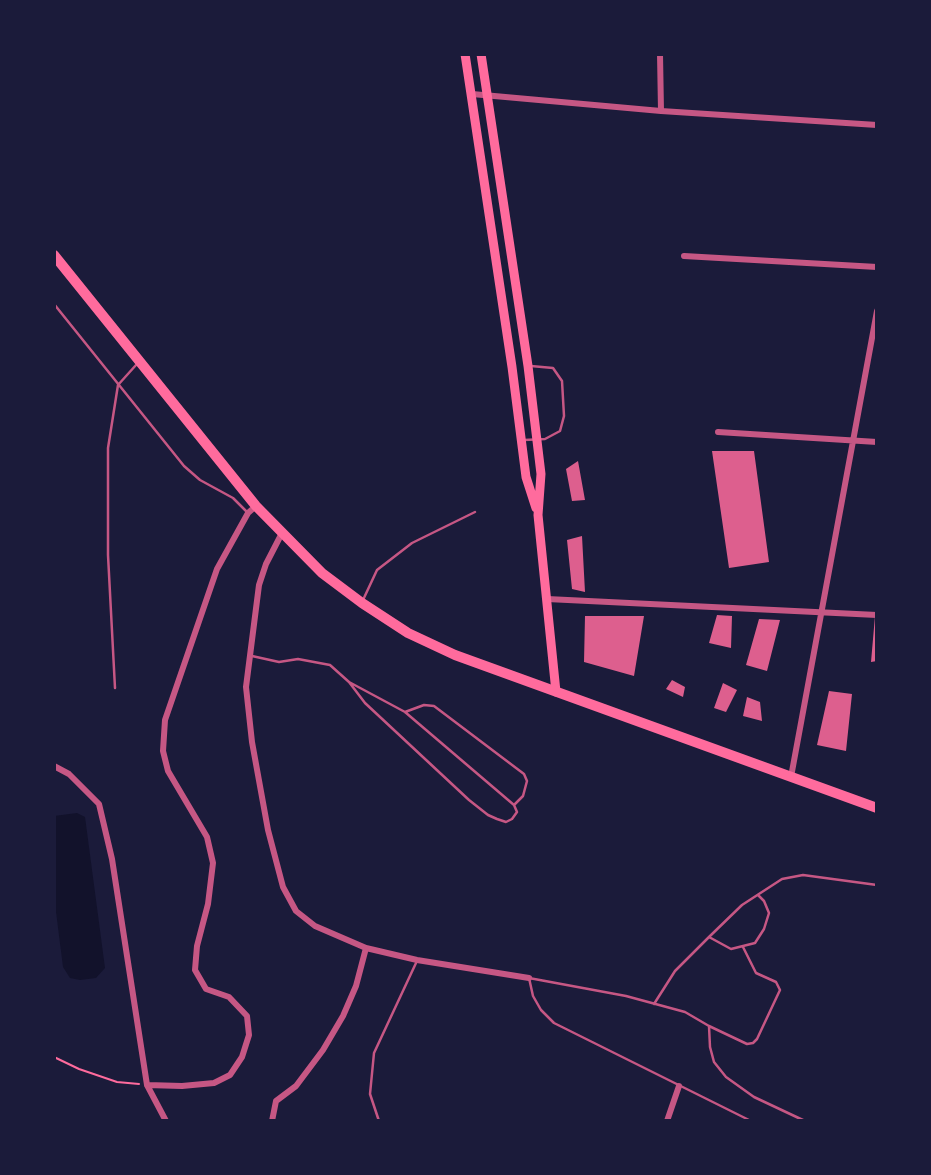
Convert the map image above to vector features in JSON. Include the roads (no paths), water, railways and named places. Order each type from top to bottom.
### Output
[{"type":"highway","points":[[54,255],[252,509],[282,533],[321,573],[362,603],[408,633],[454,655],[877,808]]},
{"type":"main road","points":[[465,54],[526,477],[538,515]]},
{"type":"main road","points":[[481,54],[528,366],[541,474],[538,515],[556,692]]},
{"type":"street","points":[[660,54],[661,111]]},
{"type":"street","points":[[472,94],[661,111],[877,125]]},
{"type":"street","points":[[684,256],[877,267]]},
{"type":"street","points":[[791,777],[877,311]]},
{"type":"street","points":[[718,432],[877,442]]},
{"type":"street","points":[[147,1085],[214,1083],[230,1075],[242,1058],[249,1035],[247,1016],[229,997],[206,989],[195,970],[213,863],[207,836],[168,771],[163,751],[165,720],[217,569],[252,509]]},
{"type":"street","points":[[282,533],[259,585],[246,687],[252,742],[268,830],[283,887],[296,911],[315,926],[366,948],[417,960],[529,978]]},
{"type":"street","points":[[547,599],[877,615]]},
{"type":"street","points":[[54,766],[69,774],[99,804],[112,859],[147,1085],[166,1121]]},
{"type":"street","points":[[272,1121],[276,1101],[296,1086],[323,1050],[343,1016],[356,986],[366,948]]},
{"type":"street","points":[[667,1121],[679,1086]]},
{"type":"lane","points":[[54,304],[184,466],[200,480],[252,509]]},
{"type":"lane","points":[[115,688],[108,555],[108,449],[118,385],[138,362]]},
{"type":"lane","points":[[512,367],[553,368],[562,381],[564,416],[560,431],[545,439],[521,440]]},
{"type":"lane","points":[[362,603],[377,570],[412,543],[475,512]]},
{"type":"lane","points":[[248,655],[279,662],[298,659],[330,666],[349,682],[405,712],[514,805],[517,812],[512,819],[506,821],[488,815],[444,778],[365,703],[349,682]]},
{"type":"lane","points":[[405,712],[424,705],[434,706],[524,774],[527,781],[523,796],[514,805]]},
{"type":"lane","points":[[654,1003],[675,971],[742,905],[782,879],[803,875],[877,885]]},
{"type":"lane","points":[[709,937],[731,949],[755,943],[764,929],[769,913],[758,895]]},
{"type":"lane","points":[[743,947],[756,973],[776,982],[780,990],[757,1039],[747,1044],[685,1012],[654,1003],[529,978],[533,996],[541,1010],[554,1023],[751,1121]]},
{"type":"lane","points":[[379,1121],[370,1094],[374,1053],[417,960]]},
{"type":"lane","points":[[709,1026],[714,1062],[726,1077],[754,1097],[805,1121]]}]
